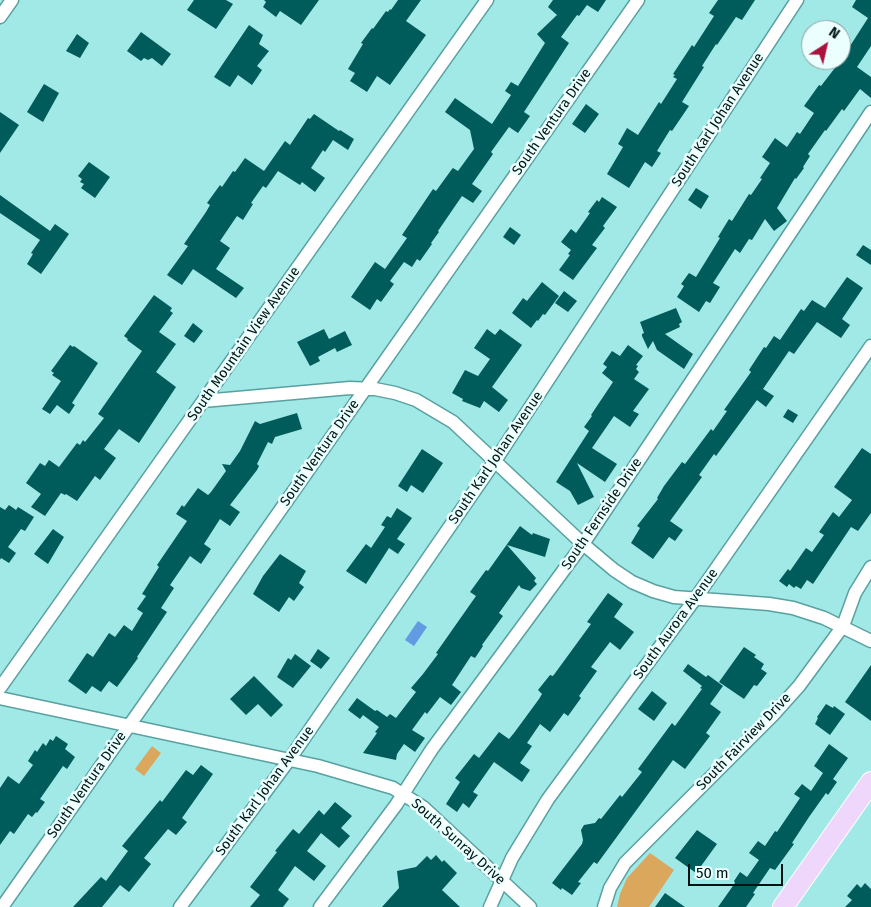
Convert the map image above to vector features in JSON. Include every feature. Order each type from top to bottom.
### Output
[{"type":"main road","points":[[783,907],[871,782]]},
{"type":"street","points":[[0,17],[12,0]]},
{"type":"street","name":"South Mountain View Avenue","points":[[0,688],[487,0]]},
{"type":"street","name":"South Ventura Drive","points":[[2,907],[638,0]]},
{"type":"street","name":"South Karl Johan Avenue","points":[[180,907],[289,760],[496,461],[797,0]]},
{"type":"street","name":"South Fernside Drive","points":[[320,907],[403,795],[432,748],[583,544],[871,112]]},
{"type":"street","name":"South Aurora Avenue","points":[[490,907],[526,833],[548,799],[695,599],[871,346]]},
{"type":"street","points":[[203,401],[350,388],[366,388],[395,393],[416,400],[453,422],[583,544],[614,570],[632,582],[674,597],[769,604],[808,612],[843,626],[871,641]]},
{"type":"street","name":"South Fairview Drive","points":[[604,907],[610,888],[625,863],[773,715],[799,686],[843,626],[855,593],[871,567]]},
{"type":"street","name":"South Sunray Drive","points":[[0,698],[318,766],[401,792],[429,813],[530,907]]},
{"type":"shaded area","points":[[152,746],[161,753],[144,776],[135,769]]},
{"type":"shaded area","points":[[650,853],[674,870],[649,907],[617,907],[627,878]]},
{"type":"water","points":[[418,621],[427,627],[414,646],[405,640]]},
{"type":"building","points":[[194,0],[226,0],[233,4],[216,29],[187,10]]},
{"type":"building","points":[[264,0],[319,0],[301,25],[280,11],[276,17],[263,7],[266,2]]},
{"type":"building","points":[[398,0],[421,0],[406,21],[426,35],[390,85],[377,76],[367,92],[350,81],[355,73],[348,69],[363,44],[361,43],[386,11],[391,10]]},
{"type":"building","points":[[553,0],[606,0],[598,12],[587,5],[561,37],[569,43],[524,112],[530,116],[518,133],[509,127],[491,152],[493,154],[472,184],[482,191],[473,203],[462,196],[420,261],[417,259],[412,267],[404,262],[390,281],[394,284],[381,302],[377,299],[370,310],[351,297],[375,262],[385,269],[407,238],[402,235],[433,189],[436,191],[453,168],[458,171],[474,149],[470,130],[445,112],[455,98],[492,124],[511,95],[505,91],[511,82],[518,86],[545,43],[537,34],[557,15],[548,7]]},
{"type":"building","points":[[718,0],[755,0],[742,20],[736,17],[716,44],[682,102],[689,106],[672,131],[670,130],[657,151],[661,153],[652,167],[645,162],[629,188],[607,174],[623,147],[618,144],[627,128],[638,135],[659,102],[661,104],[677,79],[673,77],[675,75],[673,74],[692,45],[694,47],[714,16],[709,13]]},
{"type":"building","points":[[856,0],[871,0],[871,46],[857,67],[871,77],[871,98],[860,89],[844,111],[842,109],[825,130],[808,154],[810,156],[804,168],[795,178],[777,208],[787,221],[774,231],[765,219],[752,240],[749,239],[740,253],[735,249],[713,283],[720,287],[710,303],[706,301],[699,312],[677,297],[684,286],[681,284],[689,273],[696,277],[720,238],[718,237],[729,219],[732,221],[749,194],[751,195],[762,179],[760,178],[770,163],[762,157],[775,138],[787,147],[797,132],[800,134],[814,113],[804,106],[819,85],[821,86],[833,70],[851,70],[851,44],[868,18],[852,7]]},
{"type":"building","points":[[249,25],[263,35],[259,44],[269,51],[257,66],[262,70],[252,85],[238,75],[230,87],[214,77]]},
{"type":"building","points":[[141,32],[171,54],[162,66],[152,58],[148,60],[144,58],[141,61],[127,51]]},
{"type":"building","points":[[77,34],[89,43],[80,58],[66,51]]},
{"type":"building","points":[[44,84],[59,93],[43,122],[27,112]]},
{"type":"building","points":[[586,104],[599,114],[585,133],[572,124]]},
{"type":"building","points":[[0,112],[19,125],[0,153]]},
{"type":"building","points":[[314,114],[354,139],[348,150],[333,140],[325,152],[323,150],[311,168],[325,178],[315,192],[302,182],[300,185],[278,171],[266,188],[263,186],[251,203],[253,204],[243,220],[237,216],[220,241],[230,248],[216,269],[244,288],[236,298],[193,269],[182,285],[167,275],[188,246],[184,244],[206,212],[210,205],[207,203],[220,185],[222,187],[245,158],[264,171],[285,141],[290,145],[308,118],[310,119]]},
{"type":"building","points":[[89,162],[110,177],[95,198],[81,188],[84,184],[80,182],[82,179],[78,176]]},
{"type":"building","points":[[696,188],[709,196],[701,209],[688,200]]},
{"type":"building","points":[[0,195],[50,231],[55,224],[69,234],[41,274],[27,264],[33,254],[31,253],[40,240],[0,213]]},
{"type":"building","points":[[602,197],[617,207],[603,226],[605,228],[592,245],[597,248],[573,280],[559,270],[570,255],[568,254],[571,250],[561,242],[571,229],[576,233],[590,213],[588,212],[597,200],[599,202]]},
{"type":"building","points":[[510,227],[521,235],[514,245],[503,237]]},
{"type":"building","points":[[863,245],[871,250],[871,265],[856,255]]},
{"type":"building","points":[[847,277],[863,288],[842,319],[850,325],[841,338],[817,322],[794,354],[789,351],[763,389],[774,396],[766,407],[757,400],[716,456],[714,454],[699,475],[702,477],[670,521],[683,530],[675,541],[669,537],[653,559],[631,543],[640,528],[637,526],[658,499],[664,486],[682,462],[685,464],[711,429],[713,431],[727,411],[724,410],[751,372],[749,370],[764,347],[766,348],[774,336],[780,340],[801,309],[804,311],[812,300],[825,308]]},
{"type":"building","points":[[542,282],[559,296],[545,315],[543,314],[531,328],[512,313],[523,298],[527,301]]},
{"type":"building","points":[[564,291],[577,301],[568,312],[555,303]]},
{"type":"building","points":[[154,295],[172,308],[170,311],[173,313],[159,332],[176,344],[156,372],[176,387],[139,443],[119,429],[104,449],[116,458],[100,480],[95,476],[77,501],[61,493],[45,516],[31,507],[41,494],[26,483],[40,463],[45,466],[49,460],[59,467],[77,443],[80,445],[83,440],[85,442],[104,418],[98,414],[142,351],[124,336]]},
{"type":"building","points":[[676,308],[682,322],[679,324],[680,327],[665,334],[693,354],[684,369],[657,350],[653,341],[648,349],[642,336],[644,333],[640,322]]},
{"type":"building","points":[[193,323],[203,331],[194,343],[184,336]]},
{"type":"building","points":[[324,329],[329,339],[345,331],[352,345],[337,352],[335,348],[318,357],[320,361],[310,366],[297,342]]},
{"type":"building","points":[[487,329],[495,335],[500,329],[522,345],[492,387],[508,400],[499,412],[484,401],[480,408],[462,401],[463,399],[452,393],[465,370],[478,376],[490,359],[474,348]]},
{"type":"building","points":[[70,345],[98,363],[72,403],[75,405],[69,414],[57,405],[50,414],[42,409],[61,381],[52,375],[54,373],[51,371]]},
{"type":"building","points":[[628,345],[643,356],[636,365],[638,366],[636,369],[639,372],[634,379],[649,389],[633,411],[639,414],[630,427],[614,416],[592,448],[617,464],[605,482],[577,463],[594,497],[578,505],[570,491],[556,482],[589,431],[584,427],[613,382],[602,373],[607,367],[603,364],[612,351],[620,356]]},
{"type":"building","points":[[788,409],[798,415],[793,423],[783,417]]},
{"type":"building","points":[[297,413],[302,429],[275,437],[272,444],[268,442],[257,464],[259,466],[257,470],[230,505],[240,512],[230,526],[220,519],[204,544],[211,549],[201,564],[190,556],[170,585],[174,588],[161,608],[167,612],[117,687],[109,681],[101,692],[92,686],[86,694],[68,681],[87,653],[93,657],[109,633],[115,637],[124,625],[132,631],[143,613],[137,609],[146,596],[142,594],[159,567],[157,565],[187,521],[176,514],[182,505],[184,507],[198,488],[208,495],[211,492],[226,471],[222,464],[230,465],[240,451],[255,421],[260,424]]},
{"type":"building","points":[[862,448],[871,454],[871,513],[858,531],[851,527],[813,584],[807,580],[801,589],[796,586],[794,588],[789,584],[787,587],[779,581],[788,569],[790,571],[806,548],[812,552],[824,535],[819,532],[833,512],[839,517],[852,500],[834,487]]},
{"type":"building","points":[[422,449],[443,463],[423,493],[411,485],[407,492],[398,486]]},
{"type":"building","points":[[9,505],[16,510],[18,507],[34,517],[25,531],[21,529],[8,547],[16,553],[9,563],[1,558],[0,560],[0,507],[5,510]]},
{"type":"building","points":[[397,508],[412,518],[397,539],[405,544],[398,554],[389,548],[366,584],[346,571],[366,544],[371,548],[385,527],[381,525],[387,516],[391,518]]},
{"type":"building","points":[[520,526],[532,535],[533,533],[550,539],[545,557],[507,545],[536,578],[534,581],[537,584],[530,591],[521,588],[519,585],[499,613],[503,616],[475,658],[471,656],[452,685],[461,692],[451,705],[440,697],[427,714],[425,712],[412,730],[425,738],[415,752],[404,744],[397,754],[396,760],[363,753],[379,727],[363,715],[360,719],[348,710],[357,698],[375,711],[377,710],[387,717],[390,714],[396,718],[416,692],[411,688],[438,654],[436,653],[476,596],[470,592],[486,570],[488,571]]},
{"type":"building","points":[[53,529],[64,537],[48,564],[34,554]]},
{"type":"building","points":[[280,554],[306,571],[299,583],[304,587],[294,601],[289,597],[279,612],[253,594],[263,576]]},
{"type":"building","points":[[608,593],[623,604],[614,617],[634,632],[620,650],[610,642],[591,667],[597,671],[579,696],[581,698],[568,716],[564,713],[550,732],[540,724],[527,743],[532,746],[520,763],[530,770],[522,782],[494,762],[473,792],[478,795],[469,808],[463,803],[457,812],[446,804],[460,782],[455,778],[474,754],[479,758],[499,732],[509,739],[514,733],[542,694],[538,690],[550,675],[553,676],[591,624],[587,622]]},
{"type":"building","points":[[744,647],[756,655],[754,657],[764,664],[761,669],[767,673],[757,686],[754,685],[744,699],[719,682]]},
{"type":"building","points":[[318,649],[330,658],[321,669],[310,661]]},
{"type":"building","points":[[295,654],[311,666],[293,688],[277,677],[288,658],[291,660]]},
{"type":"building","points":[[688,664],[723,686],[710,704],[721,712],[706,733],[710,736],[685,769],[673,760],[597,864],[594,862],[578,882],[581,883],[572,895],[562,888],[561,890],[552,883],[582,844],[581,830],[584,825],[595,823],[599,818],[601,819],[620,795],[622,797],[642,772],[638,769],[672,723],[675,726],[702,689],[700,688],[702,686],[683,671]]},
{"type":"building","points":[[871,665],[871,721],[845,702]]},
{"type":"building","points":[[254,676],[283,705],[271,717],[258,704],[246,715],[230,699]]},
{"type":"building","points":[[652,691],[667,703],[654,721],[638,709]]},
{"type":"building","points":[[826,704],[833,708],[834,706],[845,714],[830,735],[815,724],[817,717]]},
{"type":"building","points":[[56,736],[68,744],[65,749],[75,757],[67,769],[63,766],[40,799],[45,802],[37,813],[32,817],[28,814],[14,834],[10,831],[0,845],[0,788],[8,776],[19,784],[33,765],[28,761],[35,750],[37,752],[43,743],[46,746],[50,739],[53,741]]},
{"type":"building","points":[[829,744],[848,758],[833,779],[837,782],[828,795],[826,793],[809,817],[792,843],[794,844],[775,870],[770,868],[746,907],[718,907],[735,883],[734,881],[740,872],[747,877],[759,860],[749,853],[758,841],[765,846],[775,831],[777,832],[800,798],[794,794],[802,784],[811,791],[823,773],[814,766]]},
{"type":"building","points":[[201,765],[213,774],[182,818],[187,822],[176,835],[168,829],[144,858],[151,864],[129,892],[120,885],[102,907],[73,907],[101,877],[106,881],[128,851],[122,846],[160,800],[162,802],[186,770],[193,775]]},
{"type":"building","points":[[335,802],[352,816],[341,828],[350,836],[339,848],[321,833],[307,851],[326,866],[314,881],[295,866],[278,890],[289,899],[283,907],[250,907],[260,895],[250,887],[277,852],[275,851],[293,829],[299,834],[319,810],[324,815]]},
{"type":"building","points":[[697,830],[717,844],[696,873],[675,858]]},
{"type":"building","points":[[436,855],[457,873],[442,890],[460,907],[382,907],[399,888],[397,871],[416,867],[427,856],[431,860]]},
{"type":"building","points":[[865,883],[871,889],[871,907],[845,907],[852,900],[847,896],[857,884],[861,888]]},
{"type":"building","points":[[665,893],[685,907],[655,907]]}]
